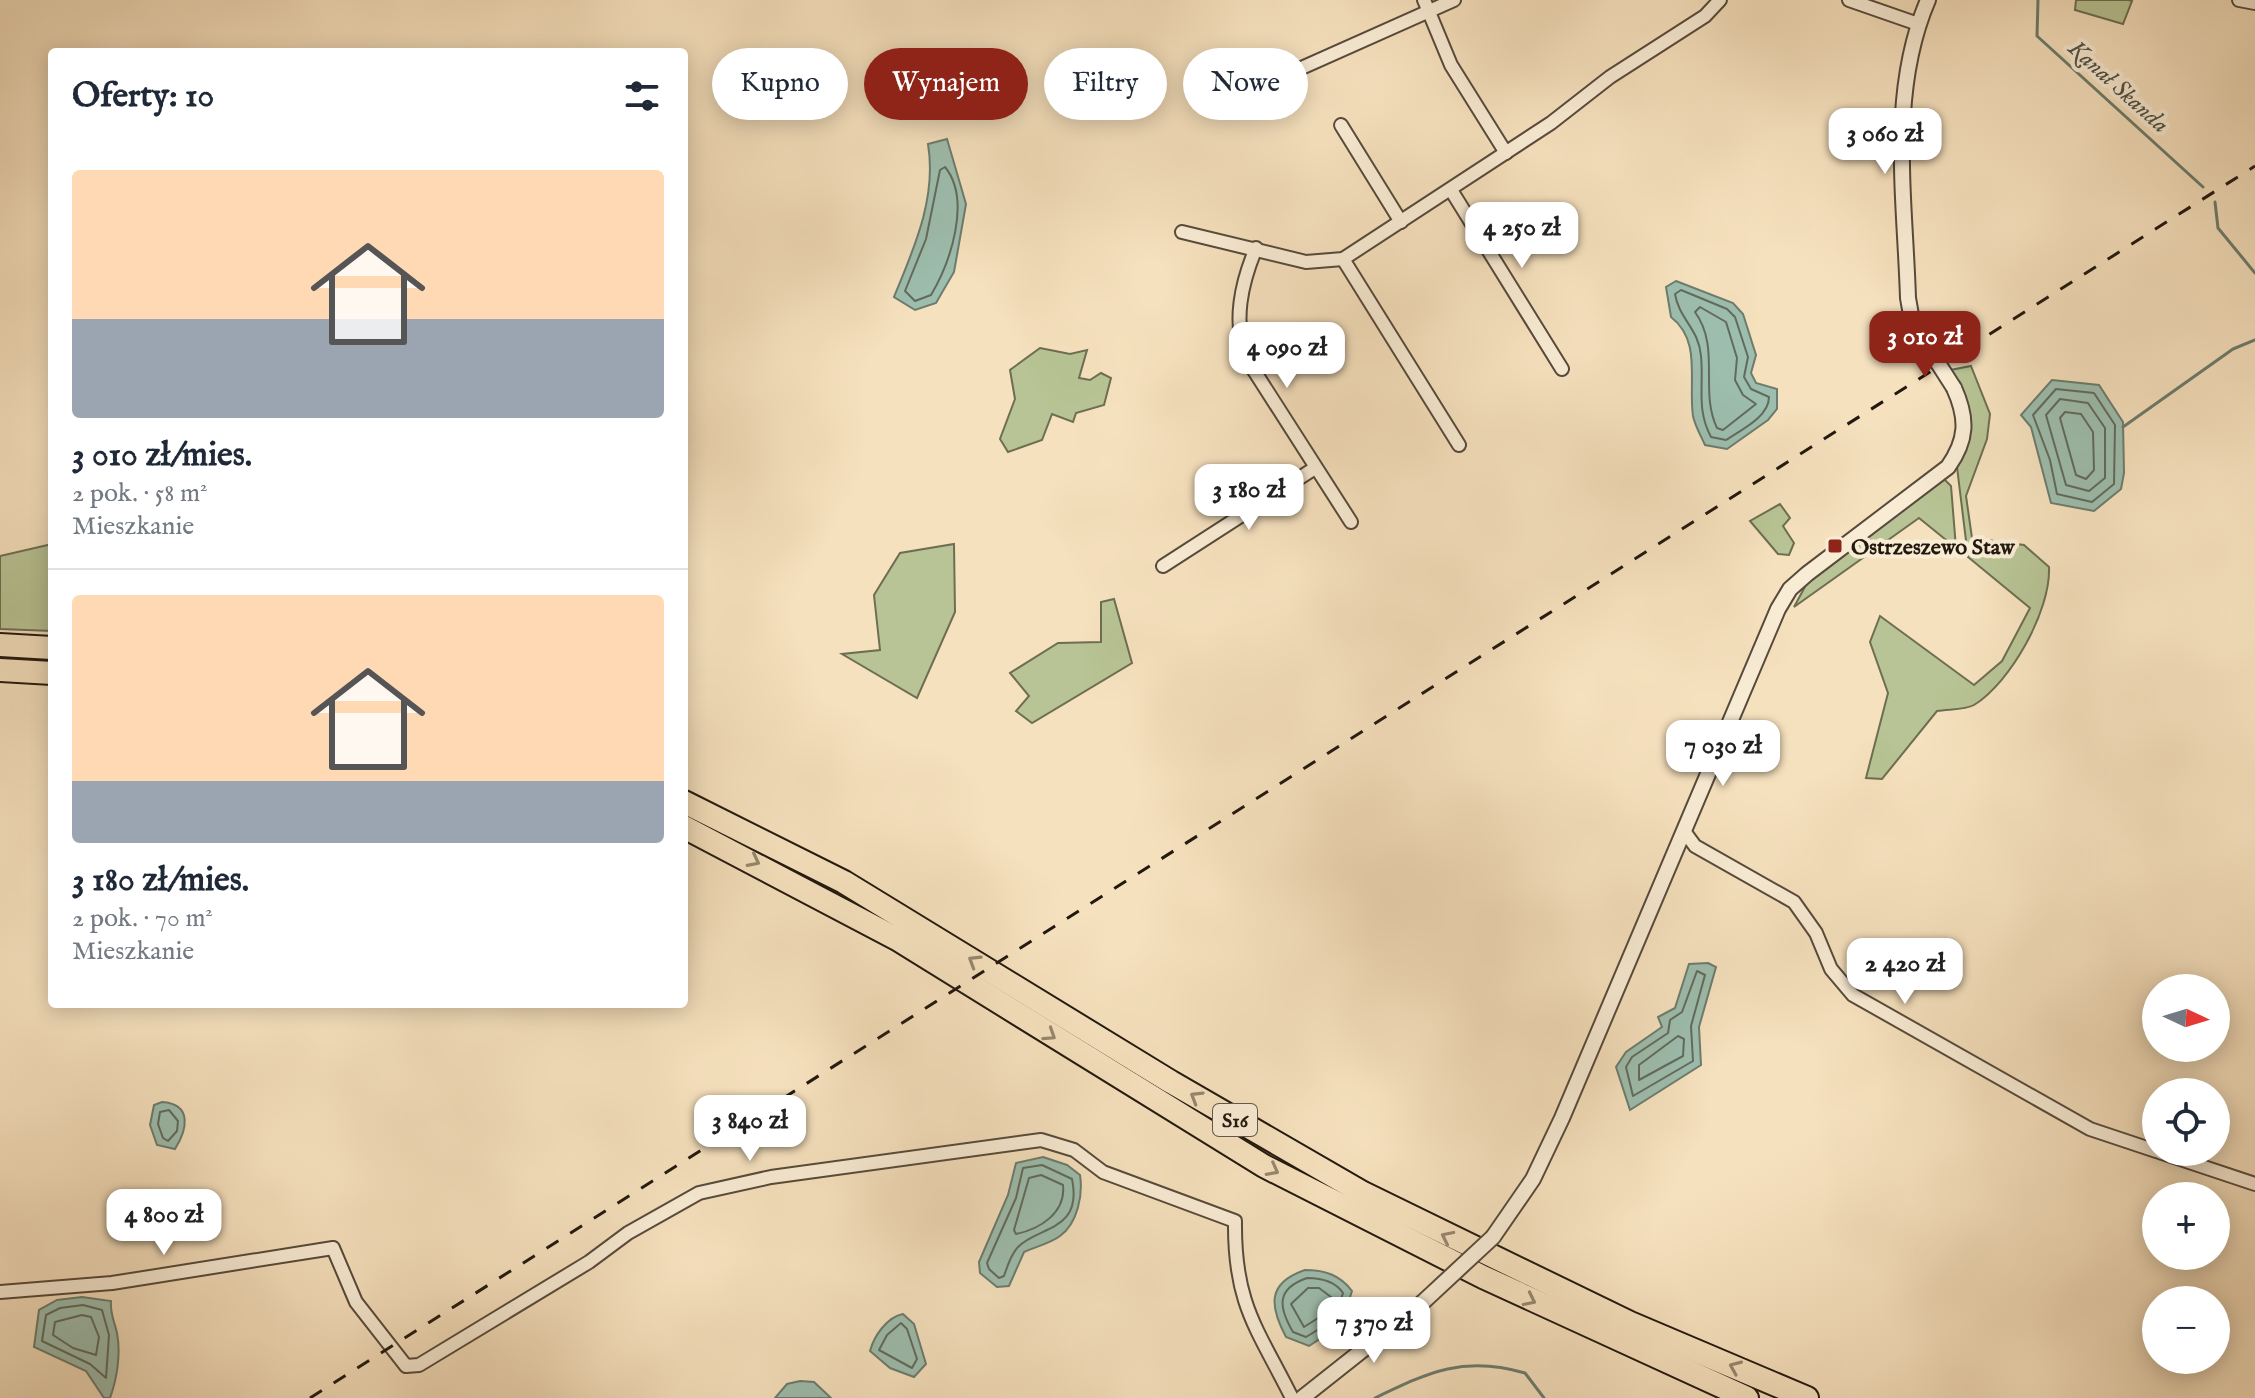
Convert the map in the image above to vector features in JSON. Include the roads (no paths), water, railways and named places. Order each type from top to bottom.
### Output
[{"type":"highway","points":[[0,645],[48,648]]},
{"type":"highway","points":[[0,670],[48,673]]},
{"type":"highway","name":"S16","points":[[688,804],[844,882],[1171,1082],[1363,1193],[1630,1323],[1807,1398]]},
{"type":"highway","name":"S16","points":[[688,829],[897,939],[1264,1166],[1483,1277],[1747,1398]]},
{"type":"street","points":[[1308,63],[1427,6],[1454,0]]},
{"type":"street","points":[[1182,232],[1306,262],[1343,259],[1506,153],[1610,77],[1705,16],[1720,0]]},
{"type":"street","points":[[1849,0],[1918,24]]},
{"type":"street","points":[[1302,1398],[1422,1303],[1493,1237],[1539,1167],[1778,609],[1790,589],[1948,467],[1961,450],[1965,419],[1954,388],[1911,315],[1907,289],[1903,101],[1907,61],[1928,0]]},
{"type":"street","points":[[2239,0],[2255,3]]},
{"type":"street","points":[[1427,6],[1451,65],[1506,153]]},
{"type":"street","points":[[1341,125],[1401,222]]},
{"type":"street","points":[[1451,190],[1562,369]]},
{"type":"street","points":[[1256,248],[1245,274],[1238,336],[1246,358],[1351,522]]},
{"type":"street","points":[[1343,259],[1459,445]]},
{"type":"street","points":[[1163,566],[1315,468]]},
{"type":"street","points":[[1684,831],[1695,846],[1794,902],[1816,933],[1831,969],[1853,995],[2090,1129],[2142,1147]]},
{"type":"street","points":[[0,1292],[112,1283],[333,1248],[356,1302],[406,1366],[419,1365],[589,1262],[628,1233],[699,1193],[771,1177],[1041,1140],[1074,1150],[1103,1172],[1235,1221],[1235,1261],[1242,1298],[1292,1398]]},
{"type":"street","points":[[2200,1166],[2255,1184]]},
{"type":"water","points":[[947,139],[966,204],[954,272],[936,303],[915,310],[894,297],[922,222],[929,184],[928,144]]},
{"type":"water","points":[[1676,281],[1733,303],[1743,314],[1756,355],[1751,373],[1756,383],[1777,389],[1777,409],[1768,420],[1727,449],[1705,445],[1694,420],[1690,350],[1681,327],[1671,317],[1666,287]]},
{"type":"water","points":[[2052,380],[2099,385],[2123,422],[2124,473],[2121,489],[2094,511],[2051,503],[2031,427],[2021,415]]},
{"type":"water","points":[[1708,963],[1716,967],[1699,1027],[1701,1065],[1630,1110],[1616,1067],[1626,1052],[1662,1027],[1658,1017],[1675,1008],[1689,964]]},
{"type":"water","points":[[162,1102],[179,1108],[185,1119],[175,1149],[157,1145],[150,1125],[154,1105]]},
{"type":"water","points":[[1043,1157],[1067,1165],[1080,1175],[1081,1191],[1075,1216],[1060,1236],[1024,1252],[1009,1286],[997,1287],[980,1273],[979,1262],[1008,1195],[1016,1163]]},
{"type":"water","points":[[1305,1270],[1332,1274],[1352,1291],[1341,1325],[1309,1346],[1286,1337],[1275,1306],[1275,1297],[1283,1282]]},
{"type":"water","points":[[82,1297],[111,1301],[119,1349],[110,1398],[104,1398],[86,1371],[34,1347],[39,1310],[57,1300]]},
{"type":"water","points":[[903,1314],[914,1324],[926,1364],[914,1377],[890,1368],[870,1351],[882,1328]]},
{"type":"water","points":[[814,1382],[831,1398],[775,1398],[787,1384]]},
{"type":"waterway","name":"Kanał Skanda","points":[[2038,0],[2037,36],[2203,187]]},
{"type":"waterway","name":"Kanał Skanda","points":[[2215,202],[2218,228],[2255,273]]},
{"type":"waterway","points":[[2123,427],[2233,349],[2255,340]]},
{"type":"waterway","name":"Kanał Skanda","points":[[1375,1398],[1430,1374],[1465,1366],[1503,1368],[1525,1373],[1544,1398]]},
{"type":"railway","points":[[310,1398],[2255,166]]},
{"type":"place","name":"Ostrzeszewo Staw","points":[[1835,546]]}]
